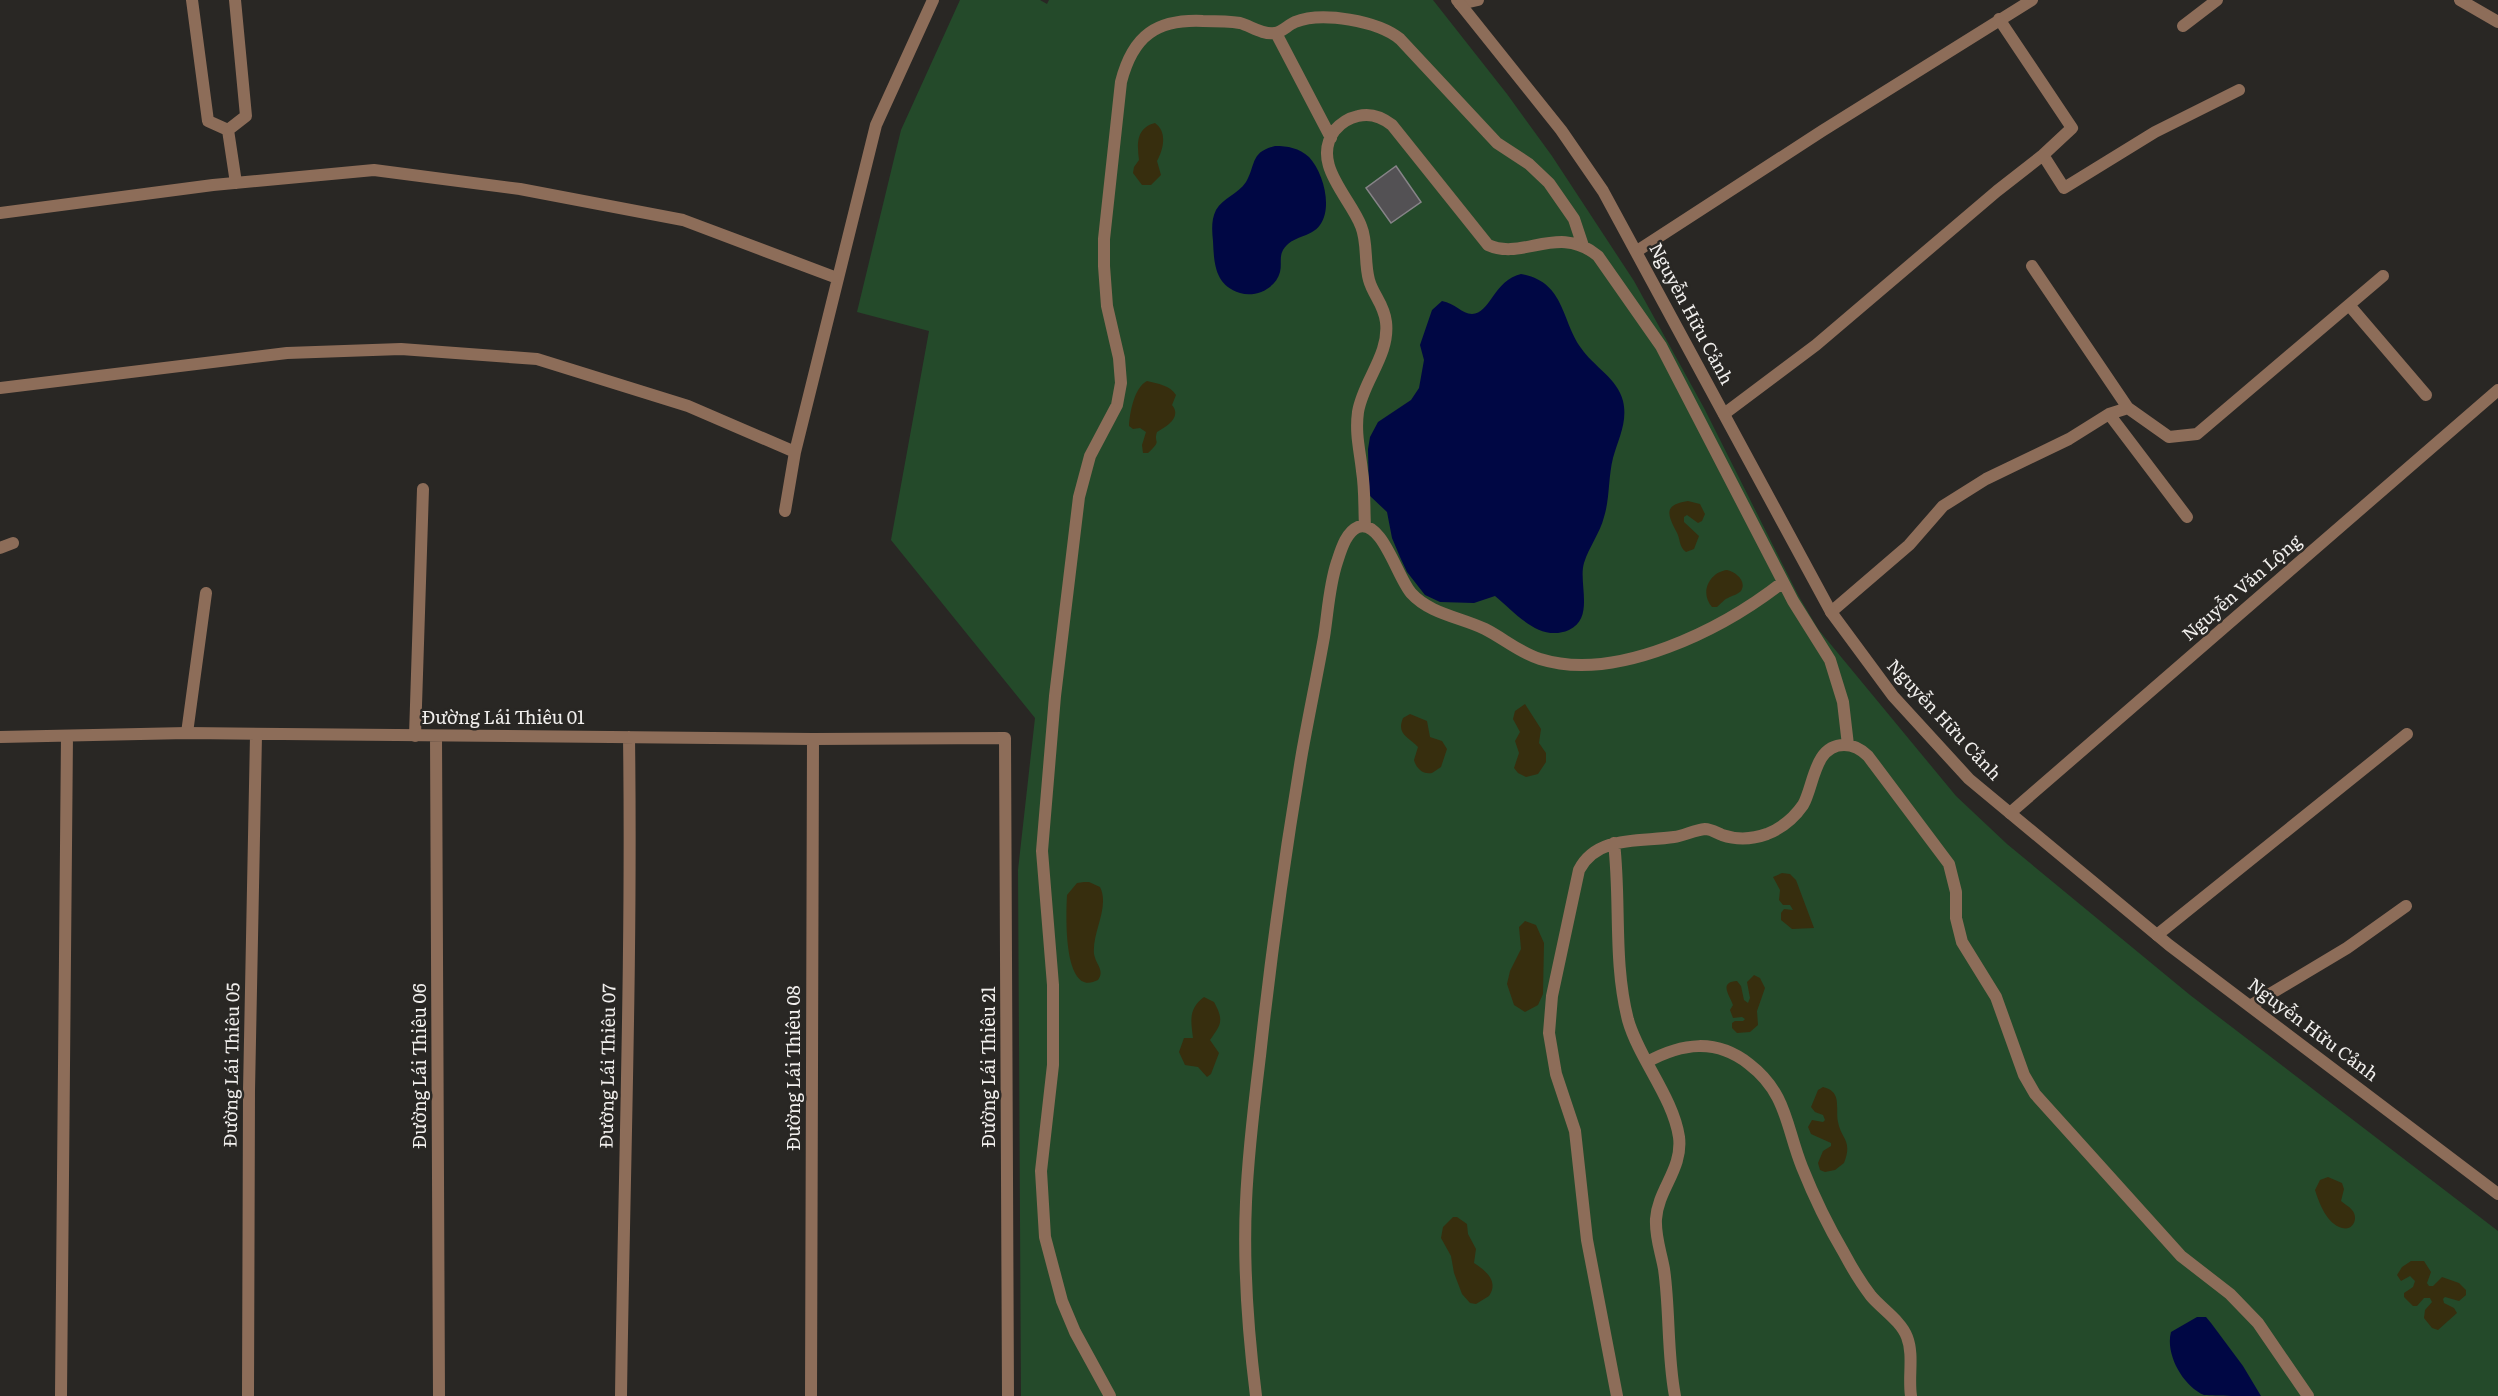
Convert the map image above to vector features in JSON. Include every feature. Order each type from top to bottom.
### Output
[{"type":"street","points":[[192,0],[208,121],[228,130]]},
{"type":"street","points":[[228,130],[246,116],[235,0]]},
{"type":"street","points":[[785,511],[795,452],[876,125],[933,0]]},
{"type":"street","points":[[1458,2],[1478,0]]},
{"type":"street","points":[[1636,251],[1822,130],[2032,0]]},
{"type":"street","points":[[2183,26],[2217,0]]},
{"type":"street","points":[[2460,0],[2498,22]]},
{"type":"street","name":"Nguyễn Hữu Cảnh","points":[[1458,2],[1562,130],[1603,191],[1831,612],[1893,696],[1969,779],[2157,935],[2498,1194]]},
{"type":"street","points":[[1110,1396],[1074,1332],[1062,1302],[1046,1237],[1041,1171],[1052,1075],[1053,986],[1042,851],[1055,696],[1079,497],[1090,456],[1117,405],[1121,382],[1119,358],[1107,306],[1104,239],[1121,82],[1132,53],[1143,38],[1160,26],[1188,20],[1224,21],[1246,25],[1266,33],[1276,33],[1295,22],[1319,18],[1368,23],[1391,32],[1497,143],[1529,164],[1549,183],[1574,219],[1583,246]]},
{"type":"street","points":[[1724,414],[1816,345],[2072,128],[1999,20]]},
{"type":"street","points":[[1276,33],[1331,138]]},
{"type":"street","points":[[2043,154],[2064,188],[2155,132],[2239,90]]},
{"type":"street","points":[[1365,526],[1362,469],[1356,439],[1358,417],[1364,394],[1384,349],[1387,322],[1381,300],[1369,279],[1366,246],[1360,223],[1339,188],[1328,163],[1327,153],[1331,138],[1340,125],[1357,116],[1377,116],[1386,120],[1397,131],[1477,234],[1488,244],[1502,249],[1551,242],[1583,246],[1598,256],[1661,346],[1783,582],[1830,660],[1836,675],[1848,744]]},
{"type":"street","points":[[228,130],[236,183]]},
{"type":"street","points":[[0,213],[236,183],[374,170],[520,189],[682,220],[837,278]]},
{"type":"street","points":[[2032,266],[2128,408],[2169,437],[2197,434],[2383,276]]},
{"type":"street","points":[[2349,305],[2426,395]]},
{"type":"street","points":[[0,388],[287,353],[401,349],[537,359],[688,406],[795,452]]},
{"type":"street","name":"Nguyễn Văn Lộng","points":[[2010,813],[2498,390]]},
{"type":"street","points":[[1831,612],[1909,544],[1944,506],[1986,479],[2069,439],[2109,414],[2128,408]]},
{"type":"street","points":[[2109,414],[2187,517]]},
{"type":"street","points":[[415,736],[423,489]]},
{"type":"street","points":[[1256,1396],[1247,1305],[1246,1204],[1249,1154],[1265,1008],[1292,814],[1331,583],[1346,540],[1353,530],[1365,526],[1371,527],[1380,535],[1405,585],[1418,600],[1430,608],[1485,629],[1530,656],[1574,666],[1608,664],[1692,638],[1739,614],[1783,582]]},
{"type":"street","points":[[0,548],[13,543]]},
{"type":"street","points":[[187,733],[206,593]]},
{"type":"street","name":"Đường Lái Thiêu 01","points":[[0,737],[187,733],[813,739],[1005,738]]},
{"type":"street","points":[[2157,935],[2408,734]]},
{"type":"street","name":"Đường Lái Thiêu 05","points":[[248,1396],[249,1091],[256,735]]},
{"type":"street","points":[[61,1396],[67,736]]},
{"type":"street","name":"Đường Lái Thiêu 06","points":[[436,736],[439,1396]]},
{"type":"street","name":"Đường Lái Thiêu 07","points":[[621,1396],[631,895],[629,737]]},
{"type":"street","name":"Đường Lái Thiêu 21","points":[[1005,738],[1008,1396]]},
{"type":"street","name":"Đường Lái Thiêu 08","points":[[812,1396],[813,739]]},
{"type":"street","points":[[1617,1396],[1587,1240],[1575,1131],[1556,1074],[1549,1033],[1551,996],[1579,870],[1589,856],[1614,843],[1672,838],[1704,829],[1737,838],[1750,838],[1773,831],[1794,816],[1802,805],[1814,771],[1824,755],[1832,748],[1848,744],[1856,746],[1868,756],[1948,864],[1956,892],[1956,918],[1962,942],[1996,997],[2024,1075],[2035,1094],[2181,1256],[2230,1294],[2258,1323],[2308,1396]]},
{"type":"street","points":[[1614,843],[1618,874],[1617,947],[1623,997],[1629,1023],[1672,1116],[1679,1138],[1678,1162],[1658,1206],[1656,1219],[1658,1245],[1664,1268],[1668,1347],[1675,1396]]},
{"type":"street","points":[[2250,1006],[2348,948],[2406,906]]},
{"type":"street","points":[[1647,1062],[1671,1050],[1708,1045],[1733,1054],[1749,1064],[1769,1085],[1785,1112],[1792,1143],[1828,1224],[1870,1295],[1907,1336],[1910,1349],[1911,1396]]},
{"type":"green space","points":[[960,0],[1040,0],[1047,4],[1049,0],[1433,0],[1507,94],[1552,156],[1634,281],[1704,408],[1798,595],[1818,629],[1956,796],[2007,844],[2190,995],[2498,1231],[2498,1396],[1021,1396],[1018,870],[1035,718],[891,540],[929,331],[857,312],[901,130]]},
{"type":"sand","points":[[1155,123],[1163,136],[1157,161],[1161,175],[1151,185],[1142,185],[1133,173],[1139,160],[1139,137],[1144,129]]},
{"type":"sand","points":[[1147,381],[1163,385],[1176,395],[1172,405],[1175,413],[1172,421],[1157,432],[1155,446],[1148,453],[1143,453],[1142,445],[1146,432],[1129,426],[1136,395]]},
{"type":"sand","points":[[1688,501],[1700,504],[1705,514],[1702,521],[1698,523],[1687,515],[1684,517],[1684,522],[1699,536],[1694,549],[1686,552],[1681,545],[1670,511],[1675,505]]},
{"type":"sand","points":[[1727,570],[1742,580],[1741,591],[1717,607],[1712,607],[1706,595],[1708,584],[1716,575]]},
{"type":"sand","points":[[1525,704],[1541,729],[1539,743],[1546,753],[1546,762],[1538,774],[1526,777],[1514,768],[1519,753],[1515,741],[1520,732],[1513,719],[1515,711]]},
{"type":"sand","points":[[1410,714],[1427,721],[1430,737],[1442,741],[1447,749],[1441,767],[1432,773],[1423,772],[1416,766],[1414,760],[1418,747],[1402,732],[1403,718]]},
{"type":"sand","points":[[1782,873],[1790,874],[1796,880],[1814,928],[1792,929],[1781,920],[1781,913],[1784,909],[1793,910],[1790,905],[1783,905],[1779,900],[1780,890],[1773,877]]},
{"type":"sand","points":[[1089,882],[1100,887],[1103,903],[1094,946],[1095,958],[1101,973],[1098,980],[1089,983],[1077,977],[1070,956],[1067,895],[1077,883]]},
{"type":"sand","points":[[1525,921],[1536,925],[1544,943],[1543,994],[1538,1005],[1525,1012],[1514,1005],[1507,984],[1510,971],[1521,949],[1519,927]]},
{"type":"sand","points":[[1754,975],[1760,978],[1765,988],[1757,1011],[1758,1025],[1750,1032],[1737,1033],[1732,1028],[1732,1023],[1745,1019],[1733,1018],[1730,1010],[1733,1005],[1727,987],[1731,982],[1737,981],[1741,986],[1744,1000],[1748,1003],[1750,998],[1747,982]]},
{"type":"sand","points":[[1204,997],[1214,1002],[1220,1019],[1219,1027],[1210,1040],[1219,1053],[1211,1074],[1207,1077],[1198,1067],[1185,1065],[1179,1052],[1184,1038],[1193,1038],[1191,1021],[1193,1011]]},
{"type":"sand","points":[[1823,1087],[1829,1089],[1836,1097],[1839,1128],[1847,1144],[1844,1163],[1835,1170],[1825,1172],[1820,1170],[1818,1163],[1823,1151],[1831,1146],[1831,1143],[1811,1134],[1808,1127],[1812,1120],[1823,1122],[1825,1120],[1823,1115],[1815,1112],[1811,1107],[1818,1090]]},
{"type":"sand","points":[[2328,1177],[2342,1183],[2344,1189],[2341,1201],[2351,1209],[2355,1217],[2354,1223],[2349,1228],[2342,1228],[2332,1222],[2319,1201],[2315,1190],[2320,1180]]},
{"type":"sand","points":[[1453,1217],[1467,1224],[1468,1234],[1476,1249],[1474,1263],[1487,1273],[1492,1281],[1492,1291],[1489,1296],[1476,1304],[1470,1303],[1462,1294],[1454,1273],[1451,1256],[1441,1238],[1443,1227]]},
{"type":"sand","points":[[2411,1261],[2424,1261],[2431,1272],[2427,1283],[2429,1286],[2433,1286],[2442,1277],[2459,1283],[2466,1290],[2466,1295],[2459,1301],[2445,1297],[2443,1299],[2444,1303],[2454,1308],[2457,1313],[2438,1330],[2432,1328],[2424,1318],[2425,1310],[2432,1302],[2430,1298],[2424,1298],[2417,1306],[2413,1306],[2404,1297],[2404,1293],[2413,1287],[2415,1281],[2410,1276],[2401,1281],[2397,1275],[2402,1267]]},
{"type":"shaded area","points":[[1275,146],[1297,150],[1314,163],[1325,190],[1324,218],[1316,229],[1291,242],[1283,250],[1278,278],[1270,287],[1259,293],[1240,293],[1225,285],[1215,265],[1213,218],[1219,206],[1246,182],[1257,156]]},
{"type":"shaded area","points":[[1521,274],[1535,278],[1554,294],[1574,337],[1586,355],[1616,386],[1624,409],[1622,430],[1611,465],[1606,510],[1584,563],[1584,609],[1577,624],[1569,630],[1558,633],[1538,629],[1528,624],[1495,596],[1474,603],[1440,602],[1425,595],[1407,572],[1400,557],[1392,538],[1387,512],[1369,495],[1370,437],[1378,422],[1411,400],[1419,388],[1424,360],[1420,345],[1432,310],[1442,301],[1468,314],[1478,313],[1504,283]]},
{"type":"shaded area","points":[[2197,1317],[2206,1317],[2211,1323],[2243,1366],[2261,1396],[2204,1395],[2196,1391],[2183,1377],[2173,1359],[2171,1332]]},
{"type":"building","points":[[1396,166],[1421,202],[1391,223],[1366,188]]}]
